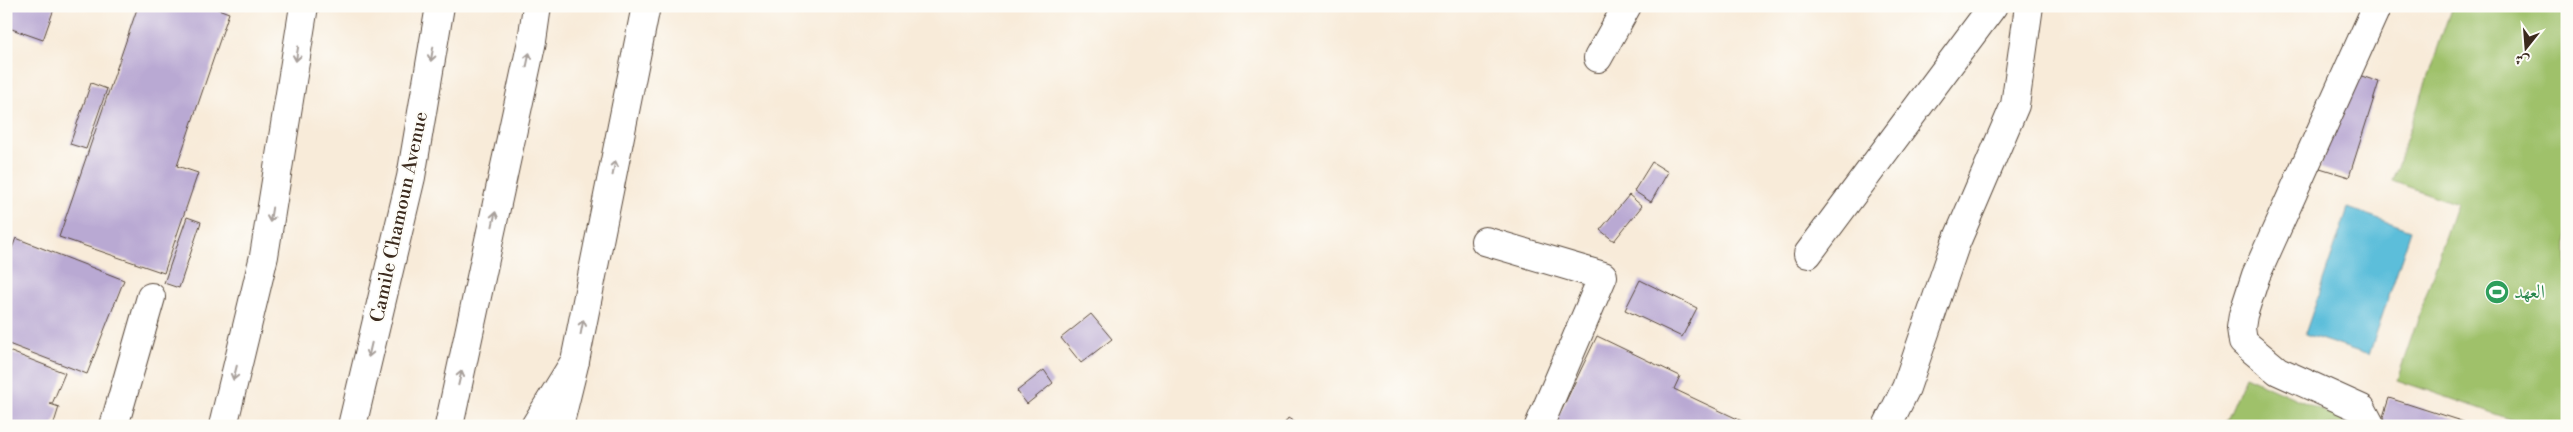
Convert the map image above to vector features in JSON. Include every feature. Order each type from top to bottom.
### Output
[{"type":"main road","points":[[223,426],[264,256],[304,6]]},
{"type":"main road","name":"Camile Chamoun Avenue","points":[[352,426],[411,177],[440,6]]},
{"type":"main road","points":[[449,426],[532,40],[537,6]]},
{"type":"main road","points":[[559,426],[575,361],[646,6]]},
{"type":"main road","points":[[1598,58],[1627,6]]},
{"type":"main road","points":[[1808,254],[1993,6]]},
{"type":"main road","points":[[1887,426],[1906,388],[1955,244],[2015,105],[2029,6]]},
{"type":"main road","points":[[2371,426],[2362,409],[2278,370],[2251,351],[2243,342],[2241,328],[2247,298],[2256,275],[2377,6]]},
{"type":"main road","points":[[1485,241],[1603,276],[1539,426]]},
{"type":"main road","points":[[114,426],[151,297]]},
{"type":"main road","points":[[535,426],[575,361]]},
{"type":"green space","name":"العهد","points":[[2452,6],[2567,6],[2567,426],[2530,426],[2397,380],[2457,204],[2392,181]]},
{"type":"green space","points":[[2245,376],[2355,425],[2223,426]]},
{"type":"water","points":[[2348,208],[2411,230],[2369,355],[2305,334]]},
{"type":"building","points":[[6,6],[55,6],[43,40],[6,27]]},
{"type":"building","points":[[138,6],[210,6],[229,13],[177,166],[198,173],[164,273],[59,237]]},
{"type":"building","points":[[2350,72],[2379,82],[2349,177],[2320,168]]},
{"type":"building","points":[[91,83],[107,89],[86,149],[70,144]]},
{"type":"building","points":[[1652,162],[1668,172],[1651,202],[1634,191]]},
{"type":"building","points":[[1629,195],[1642,206],[1614,241],[1600,230]]},
{"type":"building","points":[[187,217],[201,222],[179,288],[164,283]]},
{"type":"building","points":[[16,238],[124,280],[87,374],[6,343],[6,263]]},
{"type":"building","points":[[1640,280],[1697,308],[1682,337],[1625,310]]},
{"type":"building","points":[[1091,314],[1112,339],[1081,363],[1061,338]]},
{"type":"building","points":[[1597,336],[1680,376],[1674,389],[1746,423],[1745,426],[1554,426]]},
{"type":"building","points":[[6,350],[65,373],[52,404],[50,404],[59,407],[53,426],[6,426]]},
{"type":"building","points":[[1044,370],[1053,383],[1027,404],[1017,391]]},
{"type":"building","points":[[2389,398],[2464,422],[2463,426],[2380,426]]},
{"type":"building","points":[[1288,418],[1301,426],[1283,426]]},
{"type":"place","name":"العهد","points":[[2497,292]]}]
